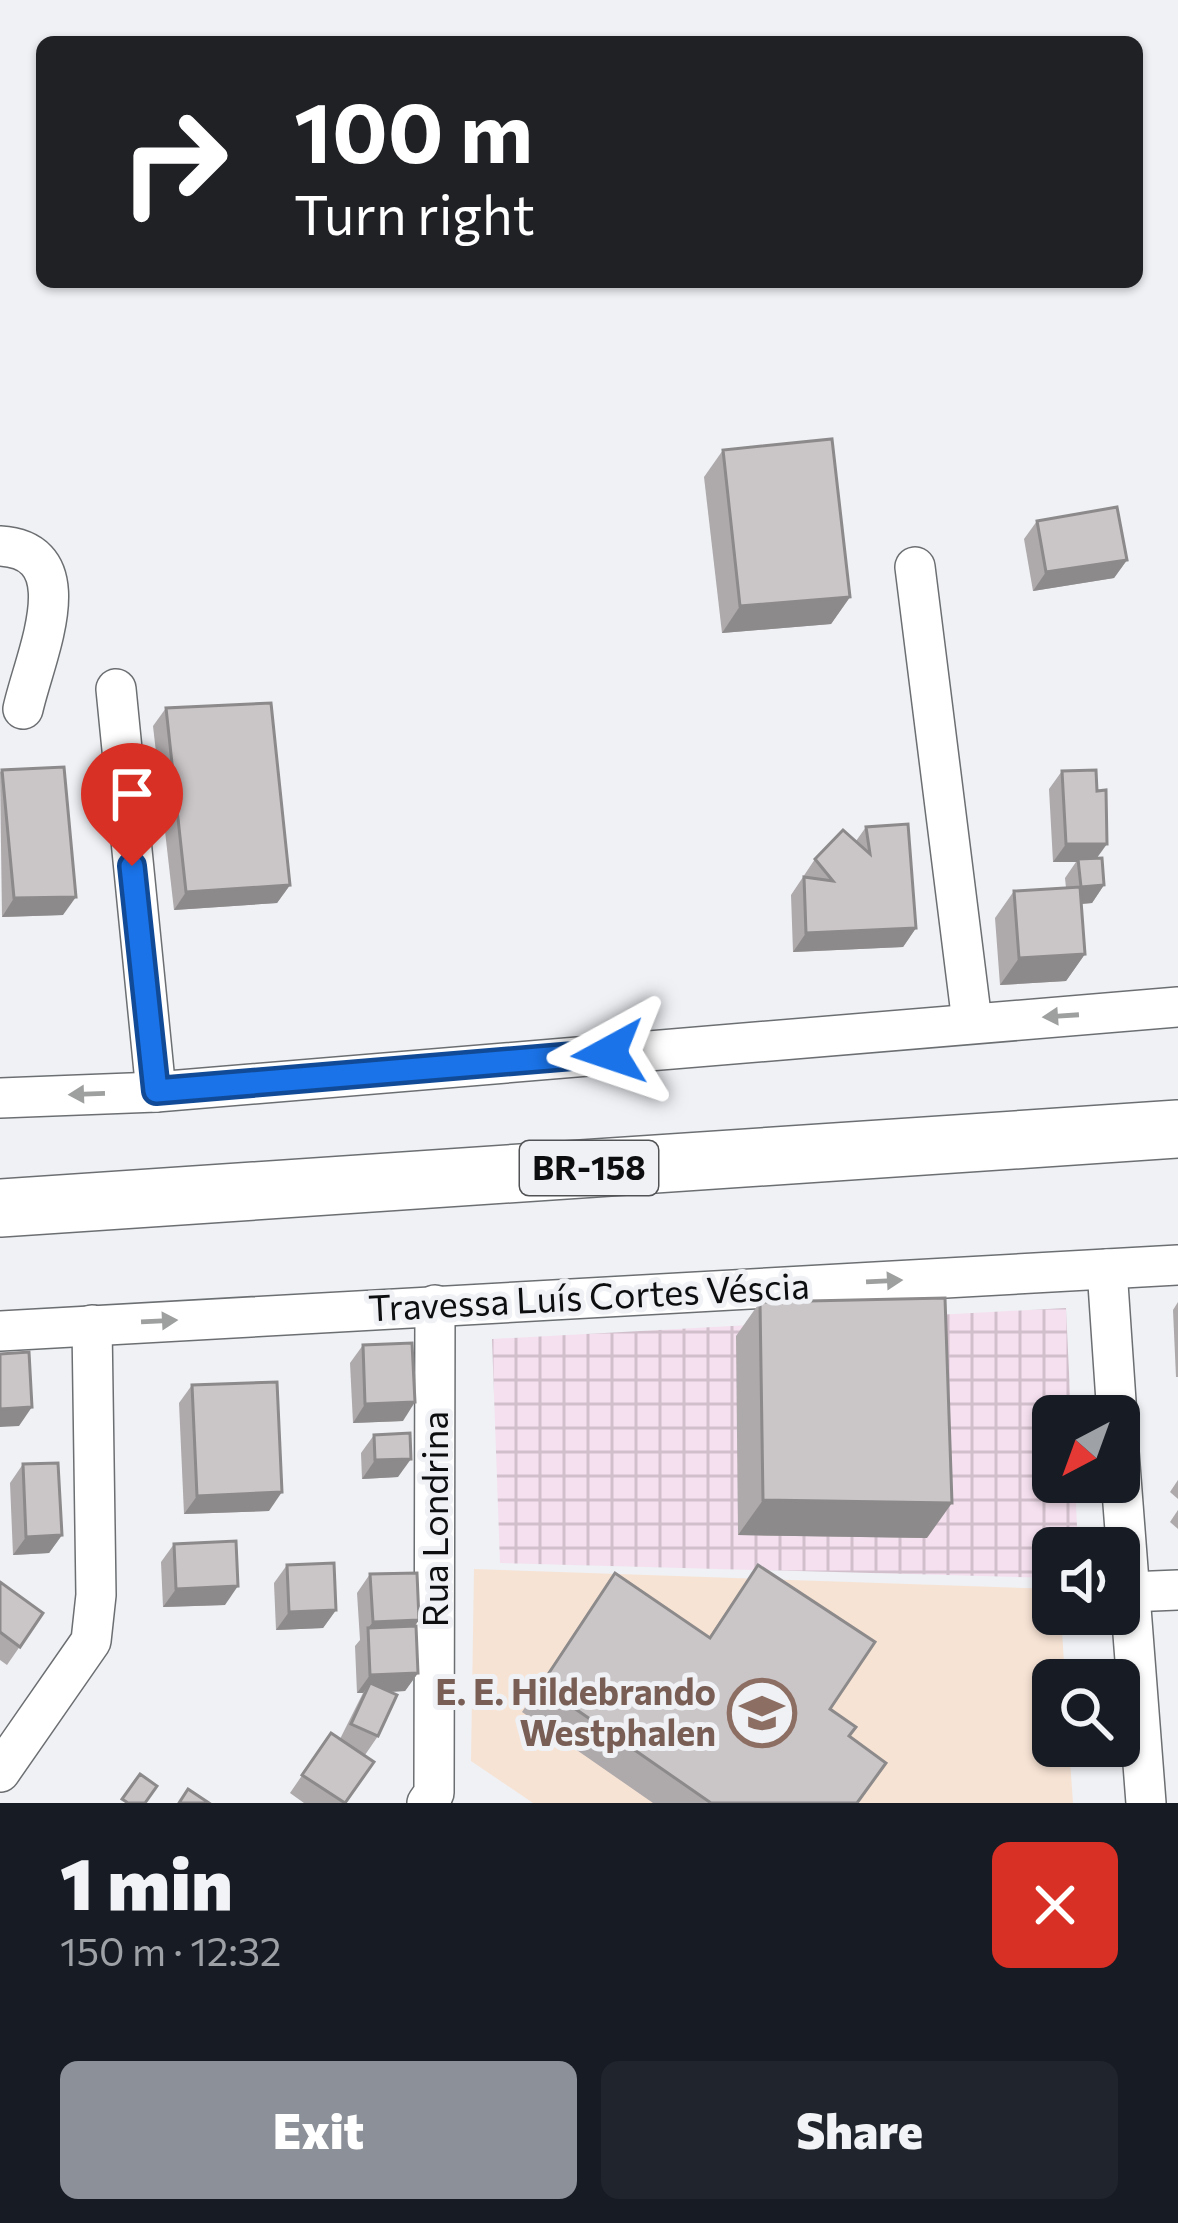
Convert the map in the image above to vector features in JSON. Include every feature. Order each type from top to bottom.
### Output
[{"type":"highway","name":"BR-158","points":[[0,1208],[1178,1129]]},
{"type":"street","points":[[0,546],[26,548],[46,564],[51,586],[23,710]]},
{"type":"street","points":[[914,567],[972,1022]]},
{"type":"street","points":[[116,689],[156,1091]]},
{"type":"street","points":[[0,1098],[156,1091],[1178,1007]]},
{"type":"street","name":"Travessa Luís Cortes Véscia","points":[[0,1331],[1178,1265]]},
{"type":"street","points":[[1106,1269],[1115,1395]]},
{"type":"street","name":"Rua Londrina","points":[[435,1305],[436,1800]]},
{"type":"street","points":[[0,1772],[91,1641],[96,1595],[92,1325]]},
{"type":"street","points":[[1140,1592],[1178,1590]]},
{"type":"street","points":[[1132,1635],[1146,1803]]},
{"type":"shaded area","points":[[1066,1308],[1070,1395],[1032,1395],[1032,1503],[1076,1503],[1077,1527],[1032,1527],[1032,1577],[500,1563],[492,1339]]},
{"type":"shaded area","name":"E. E. Hildebrando Westphalen","points":[[474,1569],[1032,1588],[1032,1635],[1062,1635],[1064,1659],[1032,1659],[1032,1767],[1070,1767],[1073,1803],[533,1803],[471,1761]]},
{"type":"building","points":[[832,439],[850,597],[740,606],[723,450]]},
{"type":"building","points":[[1117,507],[1127,560],[1046,572],[1037,521]]},
{"type":"building","points":[[271,703],[290,885],[186,892],[166,708]]},
{"type":"building","points":[[64,767],[76,897],[14,898],[2,770]]},
{"type":"building","points":[[1096,770],[1097,791],[1106,790],[1107,844],[1066,844],[1062,771]]},
{"type":"building","points":[[908,824],[916,928],[806,933],[804,877],[833,881],[815,859],[843,830],[870,854],[866,827]]},
{"type":"building","points":[[1102,858],[1104,885],[1081,887],[1078,859]]},
{"type":"building","points":[[1080,887],[1085,954],[1019,958],[1014,891]]},
{"type":"building","points":[[945,1298],[952,1503],[763,1500],[760,1302]]},
{"type":"building","points":[[412,1343],[415,1402],[365,1404],[363,1345]]},
{"type":"building","points":[[29,1352],[32,1407],[0,1409],[0,1354]]},
{"type":"building","points":[[277,1382],[282,1492],[197,1496],[192,1385]]},
{"type":"building","points":[[410,1433],[411,1459],[375,1460],[374,1435]]},
{"type":"building","points":[[58,1463],[62,1535],[26,1537],[23,1464]]},
{"type":"building","points":[[236,1541],[238,1586],[176,1589],[174,1544]]},
{"type":"building","points":[[334,1563],[336,1610],[289,1612],[287,1565]]},
{"type":"building","points":[[758,1565],[875,1642],[830,1709],[856,1727],[849,1736],[886,1763],[857,1803],[711,1803],[541,1685],[615,1573],[710,1638]]},
{"type":"building","points":[[417,1573],[419,1620],[373,1622],[370,1574]]},
{"type":"building","points":[[0,1582],[43,1613],[20,1647],[0,1632]]},
{"type":"building","points":[[416,1626],[418,1673],[370,1675],[368,1628]]},
{"type":"building","points":[[370,1683],[397,1695],[378,1736],[351,1724]]},
{"type":"building","points":[[331,1733],[374,1762],[345,1803],[302,1775]]},
{"type":"building","points":[[140,1774],[157,1786],[145,1803],[128,1803],[122,1799]]},
{"type":"building","points":[[188,1789],[209,1803],[179,1803]]},
{"type":"place","name":"E. E. Hildebrando Westphalen","points":[[762,1713]]},
{"type":"route","points":[[132,866],[156,1091],[609,1053]]}]
